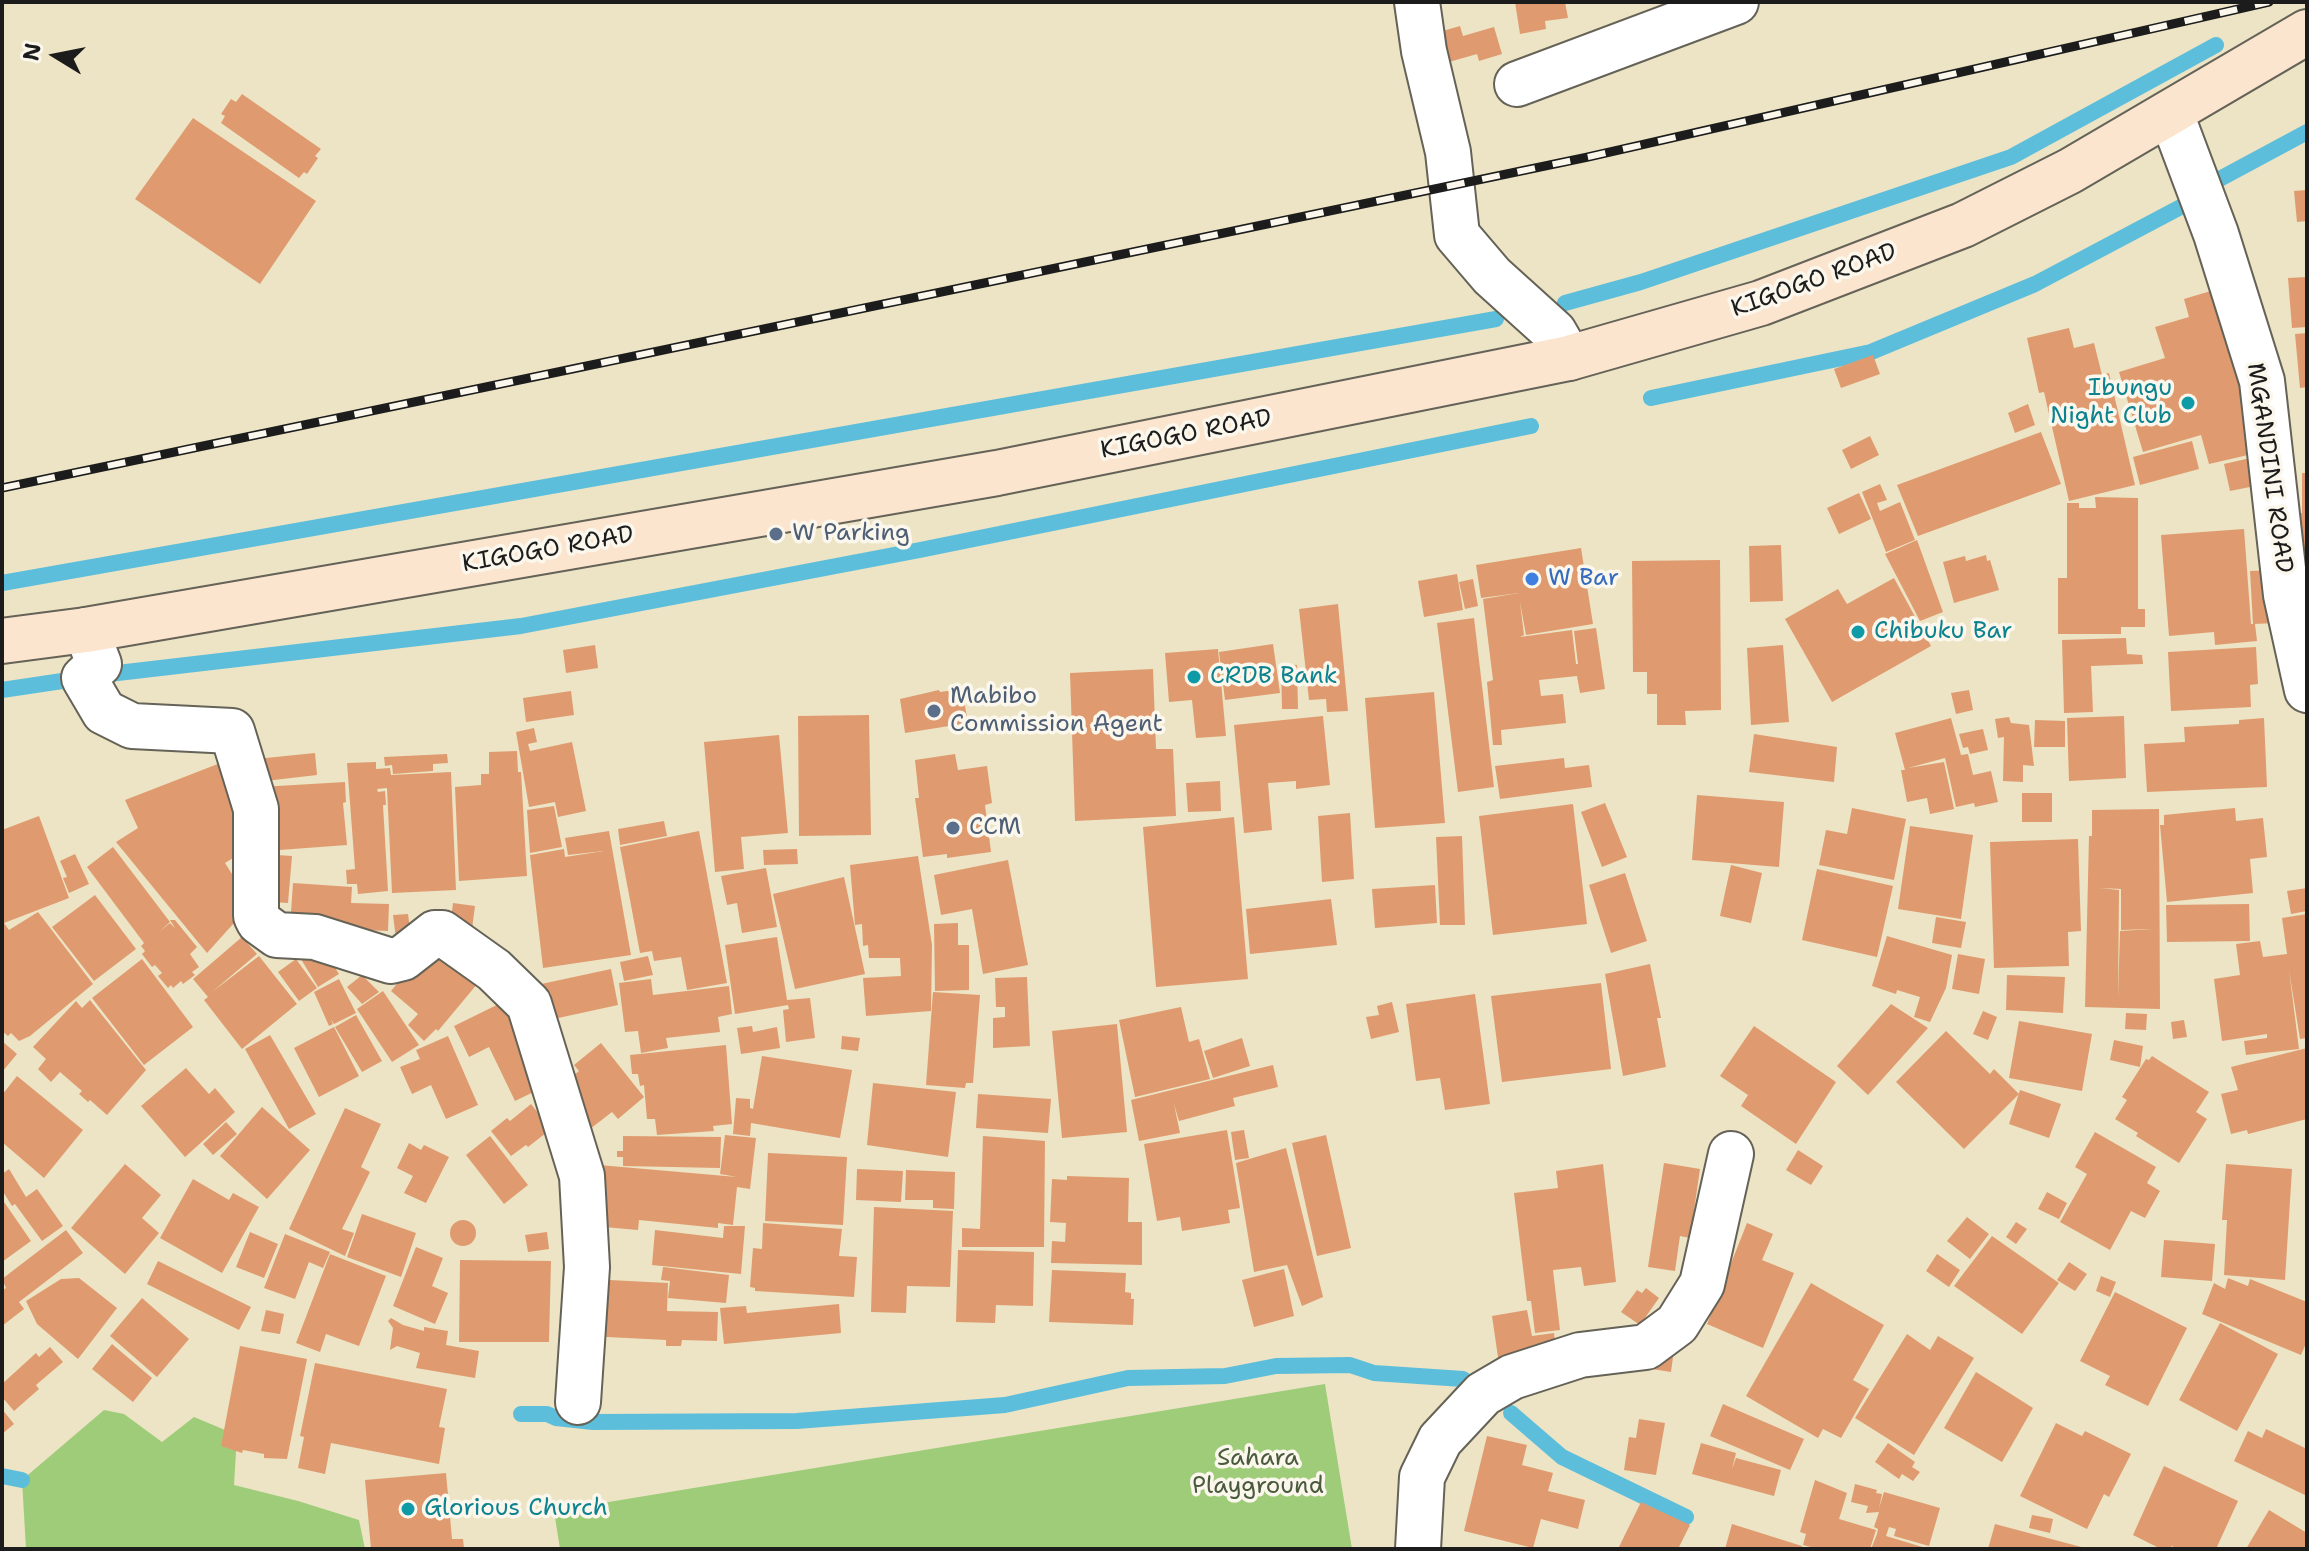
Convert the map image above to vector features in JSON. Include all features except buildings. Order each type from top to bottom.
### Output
[{"type":"main road","name":"KIGOGO ROAD","points":[[2,641],[86,630],[997,473],[1569,358],[1761,303],[1963,225],[2070,171],[2305,34]]},
{"type":"street","points":[[1417,2],[1424,51],[1448,152],[1457,235],[1492,276],[1554,332],[1569,358]]},
{"type":"street","points":[[1517,84],[1736,2]]},
{"type":"street","name":"MGANDINI ROAD","points":[[2171,114],[2211,219],[2262,381],[2286,595],[2307,690]]},
{"type":"street","points":[[86,630],[99,664],[84,678],[104,712],[132,726],[232,731],[256,809],[256,916],[259,922],[277,935],[315,937],[391,961],[403,958],[435,933],[442,933],[494,970],[529,1004],[582,1176],[587,1267],[578,1402]]},
{"type":"street","points":[[1418,1549],[1422,1477],[1440,1440],[1483,1394],[1512,1377],[1580,1355],[1646,1347],[1677,1324],[1702,1284],[1731,1154]]},
{"type":"green space","name":"Sahara Playground","points":[[1325,1384],[1352,1549],[560,1549],[554,1511]]},
{"type":"green space","points":[[104,1410],[124,1414],[162,1442],[194,1417],[237,1435],[234,1485],[359,1520],[365,1549],[26,1549],[22,1480]]},
{"type":"waterway","points":[[1565,303],[1641,282],[2011,157],[2216,45]]},
{"type":"waterway","points":[[1651,398],[1871,352],[2035,284],[2192,201],[2201,189],[2307,132]]},
{"type":"waterway","points":[[2,583],[1496,319]]},
{"type":"waterway","points":[[2,690],[109,674],[521,626],[920,550],[1531,426]]},
{"type":"waterway","points":[[521,1414],[547,1414],[593,1422],[797,1421],[1005,1405],[1128,1378],[1225,1376],[1276,1366],[1350,1365],[1374,1373],[1463,1379],[1473,1386]]},
{"type":"waterway","points":[[1511,1413],[1562,1457],[1686,1517]]},
{"type":"waterway","points":[[2,1476],[22,1480]]},
{"type":"railway","points":[[2,488],[1588,157],[2269,2]]},
{"type":"place","name":"Ibungu Night Club","points":[[2188,403]]},
{"type":"place","name":"W Parking","points":[[776,534]]},
{"type":"place","name":"W Bar","points":[[1532,579]]},
{"type":"place","name":"Chibuku Bar","points":[[1858,632]]},
{"type":"place","name":"CRDB Bank","points":[[1194,677]]},
{"type":"place","name":"Mabibo Commission Agent","points":[[934,711]]},
{"type":"place","name":"CCM","points":[[953,828]]},
{"type":"place","name":"Glorious Church","points":[[408,1509]]}]
